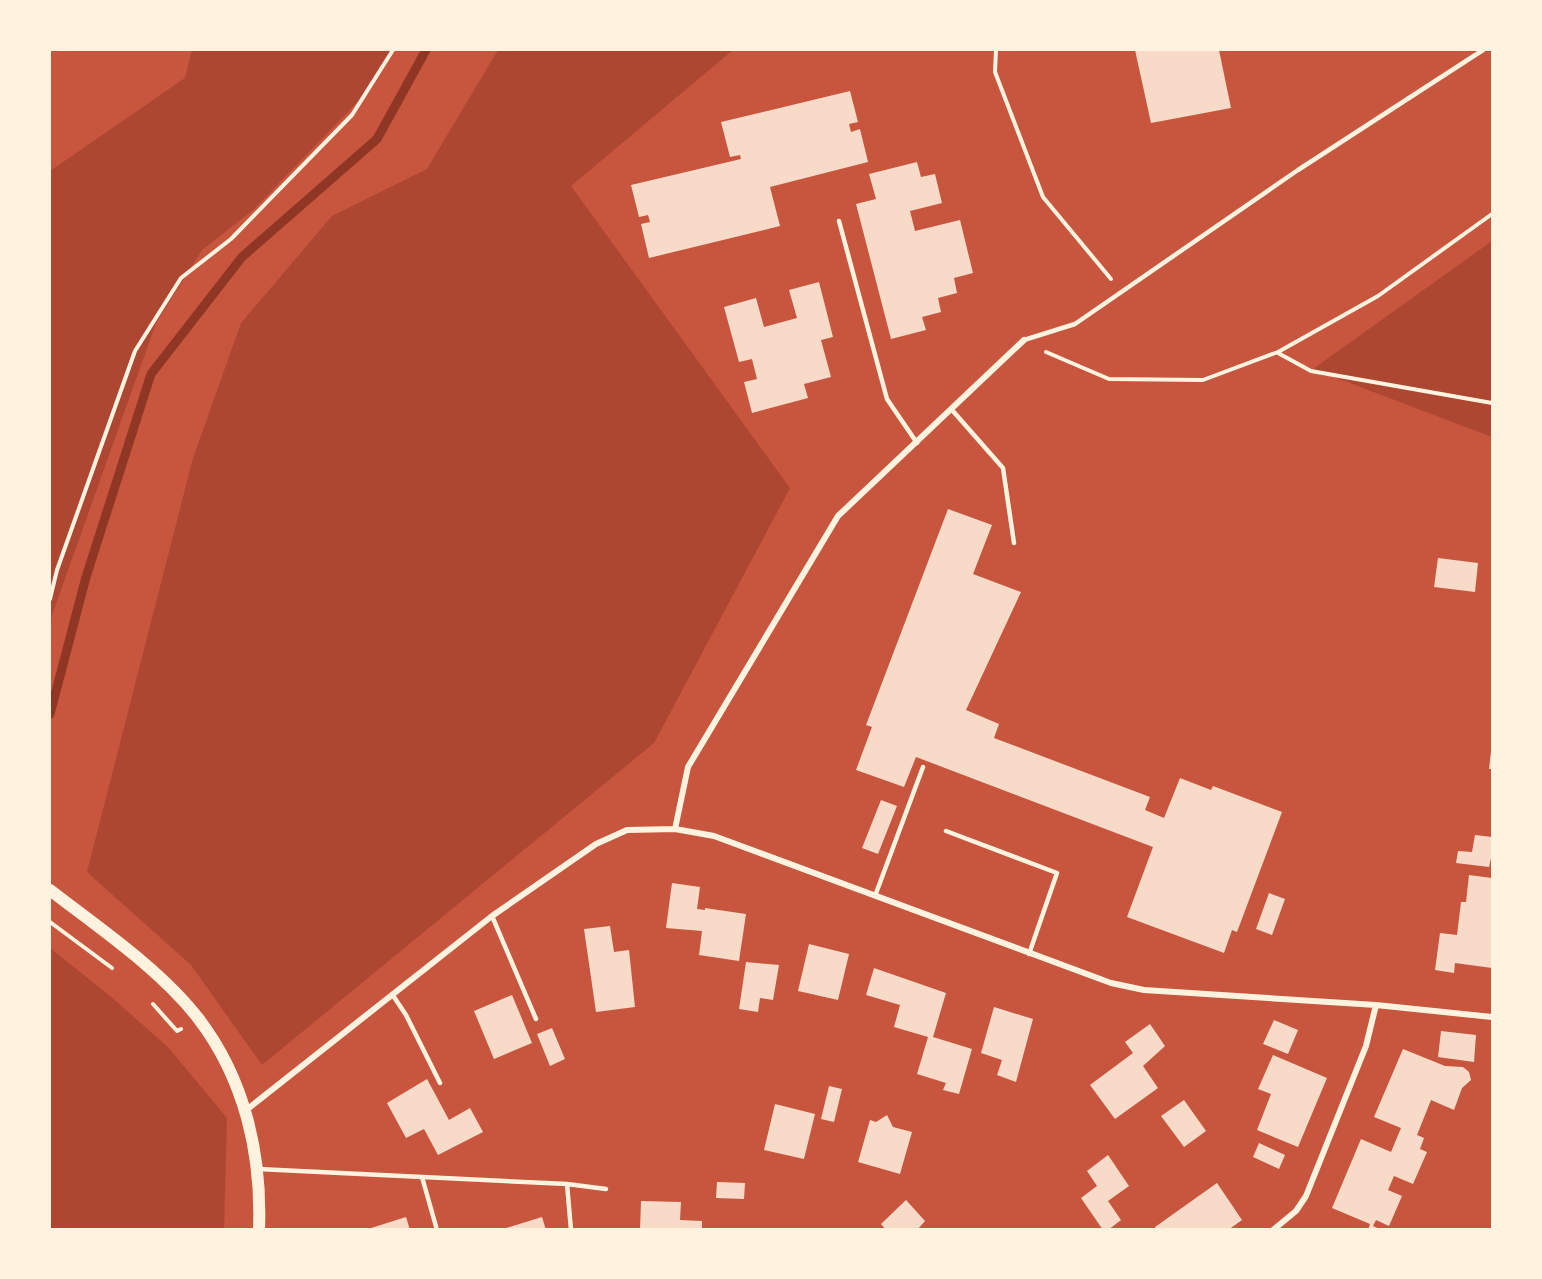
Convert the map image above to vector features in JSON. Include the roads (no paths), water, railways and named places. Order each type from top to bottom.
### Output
[{"type":"main road","points":[[50,890],[163,980],[198,1018],[227,1065],[254,1140],[258,1169],[260,1230]]},
{"type":"street","points":[[675,829],[688,767],[838,516],[1024,340]]},
{"type":"street","points":[[245,1111],[492,916],[596,844],[627,830],[675,829],[714,836],[1092,977],[1144,990],[1376,1005],[1492,1017]]},
{"type":"street","points":[[1273,1230],[1296,1211],[1306,1196],[1366,1046],[1376,1005]]},
{"type":"lane","points":[[1024,340],[1075,324],[1298,170],[1483,50]]},
{"type":"lane","points":[[839,221],[888,399],[916,443]]},
{"type":"lane","points":[[952,410],[1003,468],[1014,543]]},
{"type":"lane","points":[[875,896],[923,767]]},
{"type":"lane","points":[[946,831],[1057,873],[1029,954]]},
{"type":"lane","points":[[492,916],[537,1019]]},
{"type":"lane","points":[[392,994],[406,1015],[440,1083]]},
{"type":"lane","points":[[258,1169],[567,1184],[606,1189]]},
{"type":"lane","points":[[422,1177],[437,1230]]},
{"type":"lane","points":[[567,1184],[570,1230]]},
{"type":"waterway","points":[[50,714],[86,577],[151,374],[242,257],[377,139],[426,50]]}]
